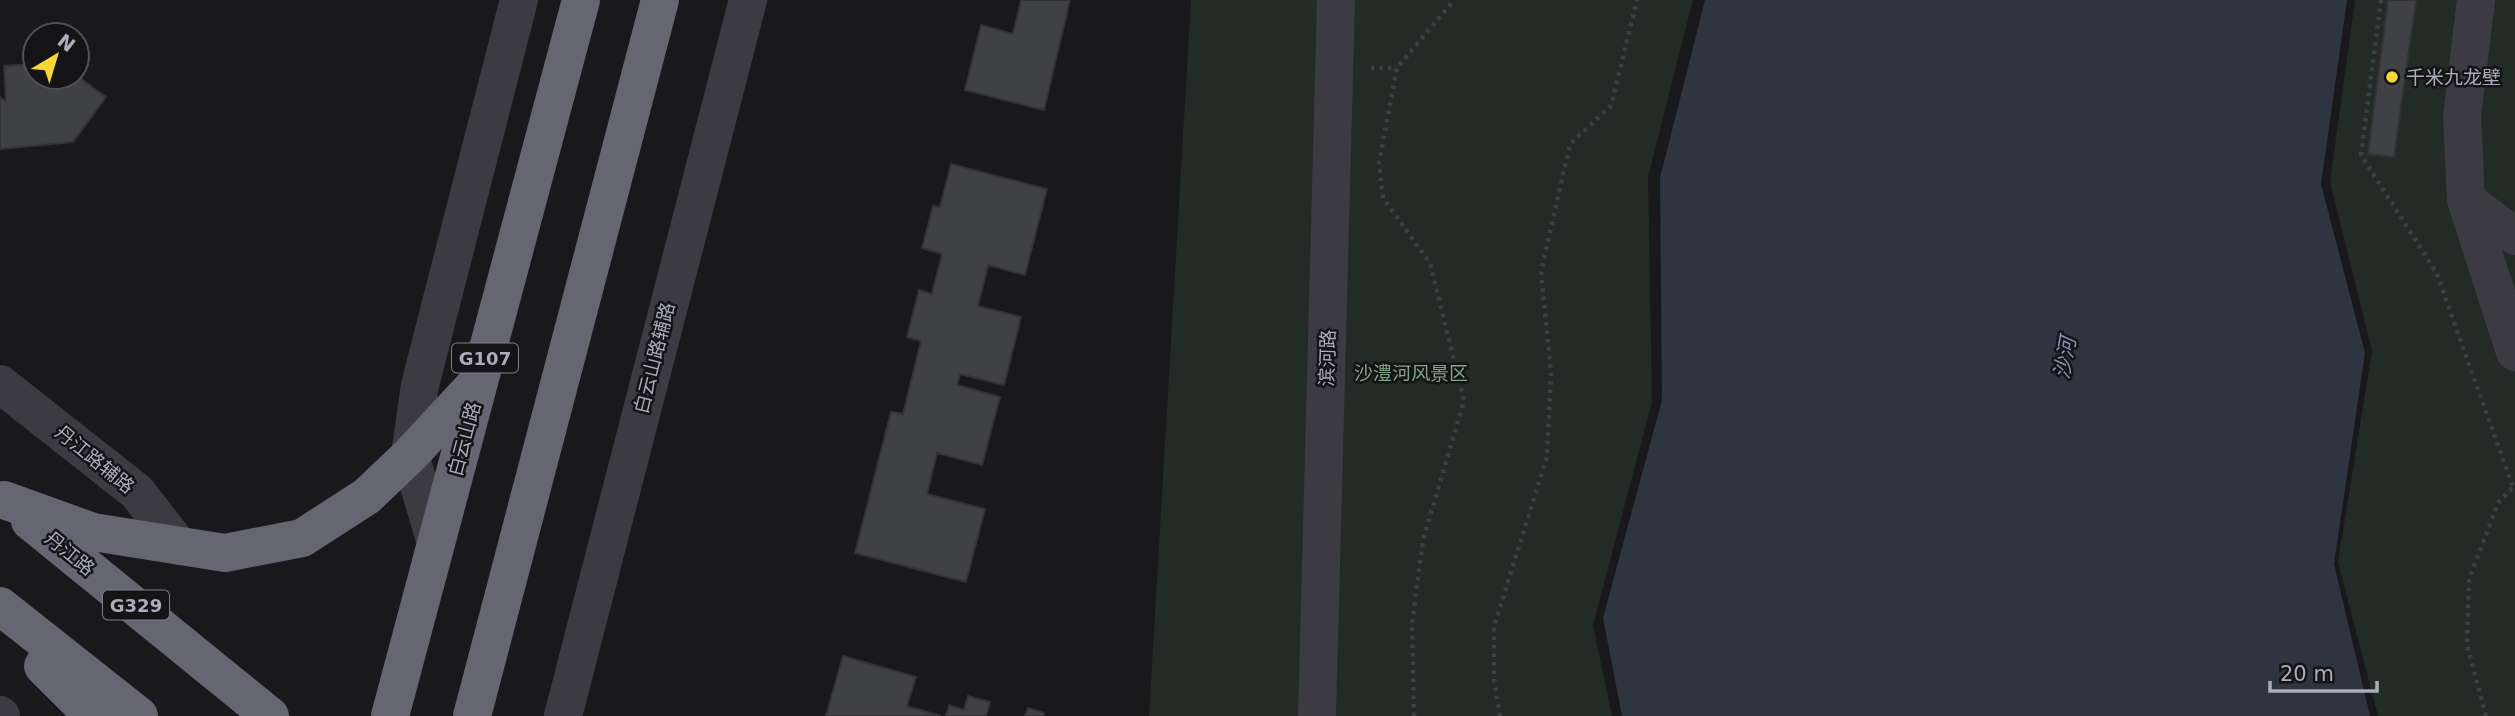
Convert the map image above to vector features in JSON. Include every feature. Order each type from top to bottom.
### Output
[{"type":"highway","name":"白云山路","points":[[390,716],[581,0]]},
{"type":"highway","points":[[472,716],[660,0]]},
{"type":"highway","points":[[2,498],[93,532],[225,553],[302,538],[367,496],[410,455],[480,379]]},
{"type":"highway","name":"丹江路","points":[[2,498],[270,716]]},
{"type":"highway","points":[[0,606],[139,716]]},
{"type":"highway","points":[[0,621],[93,716]]},
{"type":"street","points":[[436,544],[410,455],[420,385],[519,0]]},
{"type":"street","name":"白云山路辅路","points":[[563,716],[748,0]]},
{"type":"street","name":"滨河路","points":[[1317,716],[1336,0]]},
{"type":"street","points":[[2476,0],[2462,116],[2466,200],[2509,297],[2515,352]]},
{"type":"street","points":[[2466,200],[2515,236]]},
{"type":"street","name":"丹江路辅路","points":[[0,384],[137,492],[179,546]]},
{"type":"path","points":[[1415,716],[1412,624],[1423,540],[1464,401],[1430,263],[1383,198],[1379,163],[1397,68],[1454,0]]},
{"type":"path","points":[[1500,716],[1494,680],[1494,626],[1547,457],[1551,373],[1541,272],[1570,144],[1611,107],[1637,0]]},
{"type":"path","points":[[2381,0],[2361,155],[2437,272],[2514,486],[2498,503],[2469,579],[2467,645],[2486,716]]},
{"type":"green space","name":"沙澧河风景区","points":[[1191,0],[1693,0],[1648,177],[1652,402],[1593,625],[1612,716],[1149,716]]},
{"type":"green space","points":[[2355,0],[2515,0],[2515,716],[2378,716],[2338,562],[2372,351],[2330,182]]},
{"type":"water","name":"沙河","points":[[1705,0],[2347,0],[2321,184],[2365,353],[2334,564],[2370,716],[1622,716],[1603,618],[1662,400],[1660,178]]},
{"type":"building","points":[[1021,0],[1070,0],[1044,110],[965,90],[981,25],[1013,34]]},
{"type":"building","name":"千米九龙壁","points":[[2388,0],[2416,0],[2394,157],[2368,154]]},
{"type":"building","points":[[21,65],[21,91],[91,91],[91,86],[106,97],[73,142],[0,149],[0,97],[6,102],[4,66]]},
{"type":"building","points":[[951,164],[1047,189],[1025,275],[988,265],[978,306],[1021,317],[1004,385],[960,374],[957,385],[1000,397],[982,465],[937,453],[927,494],[985,509],[966,582],[855,553],[891,412],[903,414],[921,341],[907,337],[919,290],[932,294],[942,254],[922,248],[933,206],[940,207]]},
{"type":"building","points":[[843,656],[916,677],[907,706],[941,716],[826,716]]},
{"type":"building","points":[[968,696],[990,702],[986,716],[946,716],[949,705],[964,710]]},
{"type":"building","points":[[1028,708],[1044,713],[1043,716],[1025,716]]},
{"type":"place","name":"千米九龙壁","points":[[2392,77]]}]
